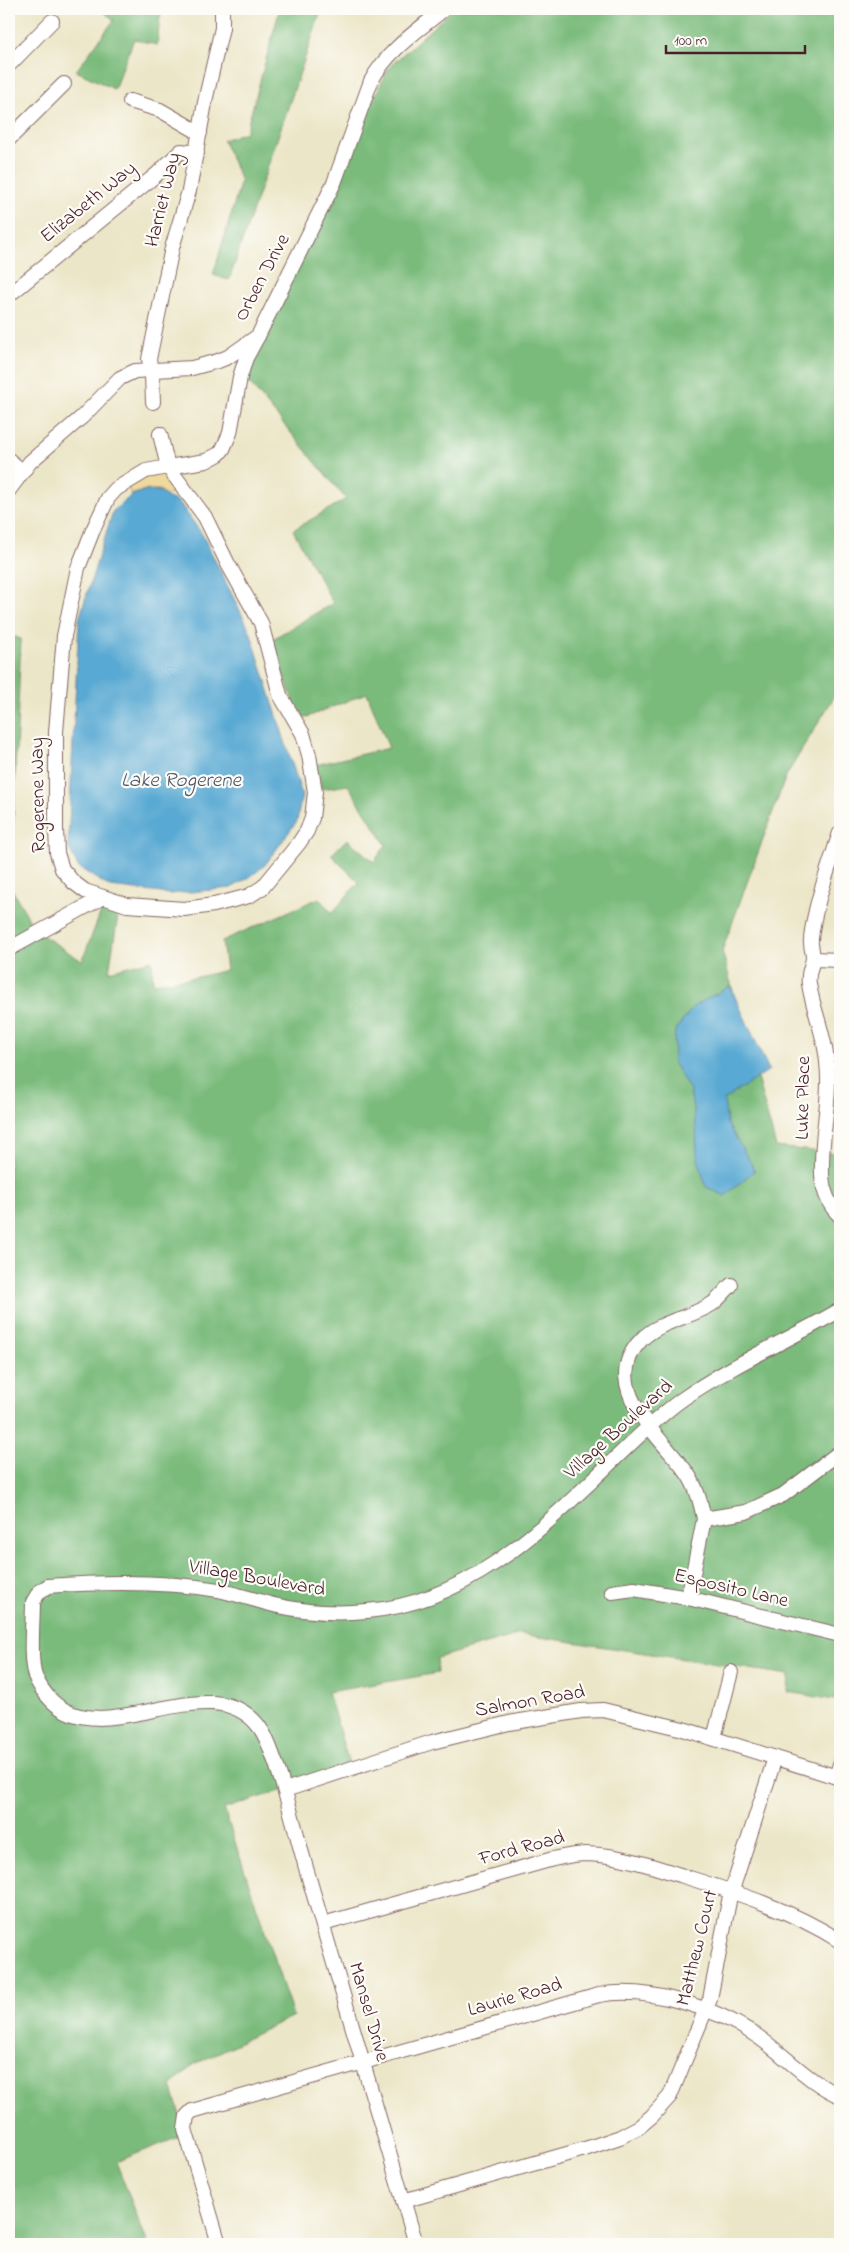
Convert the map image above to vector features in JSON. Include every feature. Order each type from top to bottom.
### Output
[{"type":"street","name":"Harriet Way","points":[[153,402],[149,359],[172,248],[189,191],[197,153],[222,28],[222,9]]},
{"type":"street","name":"Orben Drive","points":[[9,490],[22,471],[38,454],[82,417],[120,378],[135,371],[192,368],[218,361],[258,336],[334,183],[371,81],[379,67],[403,41],[444,9]]},
{"type":"street","points":[[9,65],[52,21]]},
{"type":"street","points":[[9,139],[64,84]]},
{"type":"street","points":[[130,102],[160,110],[200,133]]},
{"type":"street","name":"Elizabeth Way","points":[[9,295],[156,175],[182,151],[197,153]]},
{"type":"street","name":"Rogerene Way","points":[[168,467],[205,518],[261,623],[280,695],[303,734],[309,755],[315,792],[312,818],[299,843],[262,887],[249,896],[214,905],[184,909],[126,905],[85,890],[72,882],[62,869],[57,853],[56,732],[64,636],[78,568],[108,498],[116,489],[146,472],[168,467],[206,461],[213,458],[223,449],[230,433],[246,358],[258,336]]},
{"type":"street","points":[[160,434],[168,467]]},
{"type":"street","points":[[9,460],[22,471]]},
{"type":"street","name":"Luke Place","points":[[840,833],[824,884],[810,940],[813,959],[808,969],[809,984],[825,1044],[828,1075],[827,1113],[822,1162],[823,1184],[829,1201],[840,1216]]},
{"type":"street","points":[[9,949],[102,897]]},
{"type":"street","points":[[813,959],[840,960]]},
{"type":"street","points":[[688,1598],[704,1519],[698,1493],[688,1474],[635,1407],[627,1384],[628,1362],[636,1346],[651,1332],[712,1304],[731,1285]]},
{"type":"street","name":"Village Boulevard","points":[[285,1790],[267,1738],[259,1726],[240,1710],[224,1704],[205,1703],[95,1719],[68,1712],[57,1706],[41,1688],[35,1675],[33,1602],[35,1596],[48,1586],[152,1584],[219,1591],[276,1606],[337,1613],[399,1607],[425,1600],[478,1575],[503,1558],[560,1511],[649,1426],[684,1398],[840,1310]]},
{"type":"street","points":[[704,1519],[746,1512],[783,1495],[840,1452]]},
{"type":"street","name":"Esposito Lane","points":[[612,1592],[634,1589],[688,1598],[840,1635]]},
{"type":"street","points":[[714,1738],[731,1672]]},
{"type":"street","name":"Salmon Road","points":[[285,1790],[432,1742],[509,1723],[581,1711],[603,1710],[641,1717],[775,1758],[839,1773]]},
{"type":"street","name":"Matthew Court","points":[[403,2201],[620,2137],[639,2127],[670,2096],[710,1998],[732,1891],[775,1758]]},
{"type":"street","name":"Mansel Drive","points":[[285,1790],[362,2063],[416,2244]]},
{"type":"street","name":"Ford Road","points":[[323,1924],[553,1859],[585,1854],[640,1862],[732,1891],[767,1903],[840,1941]]},
{"type":"street","name":"Laurie Road","points":[[219,2244],[185,2129],[186,2118],[192,2112],[199,2108],[362,2063],[503,2021],[611,1993],[638,1993],[658,1997],[705,2010],[733,2021],[757,2036],[804,2075],[840,2096]]},
{"type":"green space","points":[[100,9],[161,9],[157,45],[134,39],[114,89],[76,71],[114,20]]},
{"type":"green space","points":[[278,9],[324,9],[321,11],[229,280],[213,275],[241,181],[223,140],[246,132],[279,12]]},
{"type":"green space","points":[[453,9],[840,9],[840,687],[786,776],[722,951],[776,1147],[840,1154],[840,1701],[788,1692],[789,1675],[520,1634],[437,1658],[438,1673],[328,1692],[350,1768],[224,1809],[293,2016],[193,2065],[171,2086],[186,2134],[116,2162],[148,2244],[9,2244],[9,635],[21,639],[10,886],[36,931],[82,961],[106,899],[120,903],[109,971],[152,960],[153,983],[198,977],[226,970],[222,941],[319,898],[332,913],[359,882],[331,855],[347,839],[374,862],[386,845],[348,785],[322,789],[315,765],[389,748],[367,693],[300,720],[271,640],[333,603],[293,530],[346,499],[242,374],[389,67]]},
{"type":"sand","points":[[165,473],[179,490],[174,494],[173,492],[165,495],[160,490],[145,490],[132,495],[127,486],[141,478]]},
{"type":"water","name":"Lake Rogerene","points":[[145,490],[160,491],[168,498],[179,502],[202,534],[250,631],[302,795],[297,821],[265,865],[250,877],[231,888],[170,894],[110,887],[78,867],[68,846],[79,619],[113,511],[132,495]]},
{"type":"water","points":[[730,986],[769,1070],[724,1100],[727,1123],[755,1170],[725,1196],[706,1187],[697,1155],[696,1127],[690,1091],[673,1062],[675,1031],[694,1006]]}]
